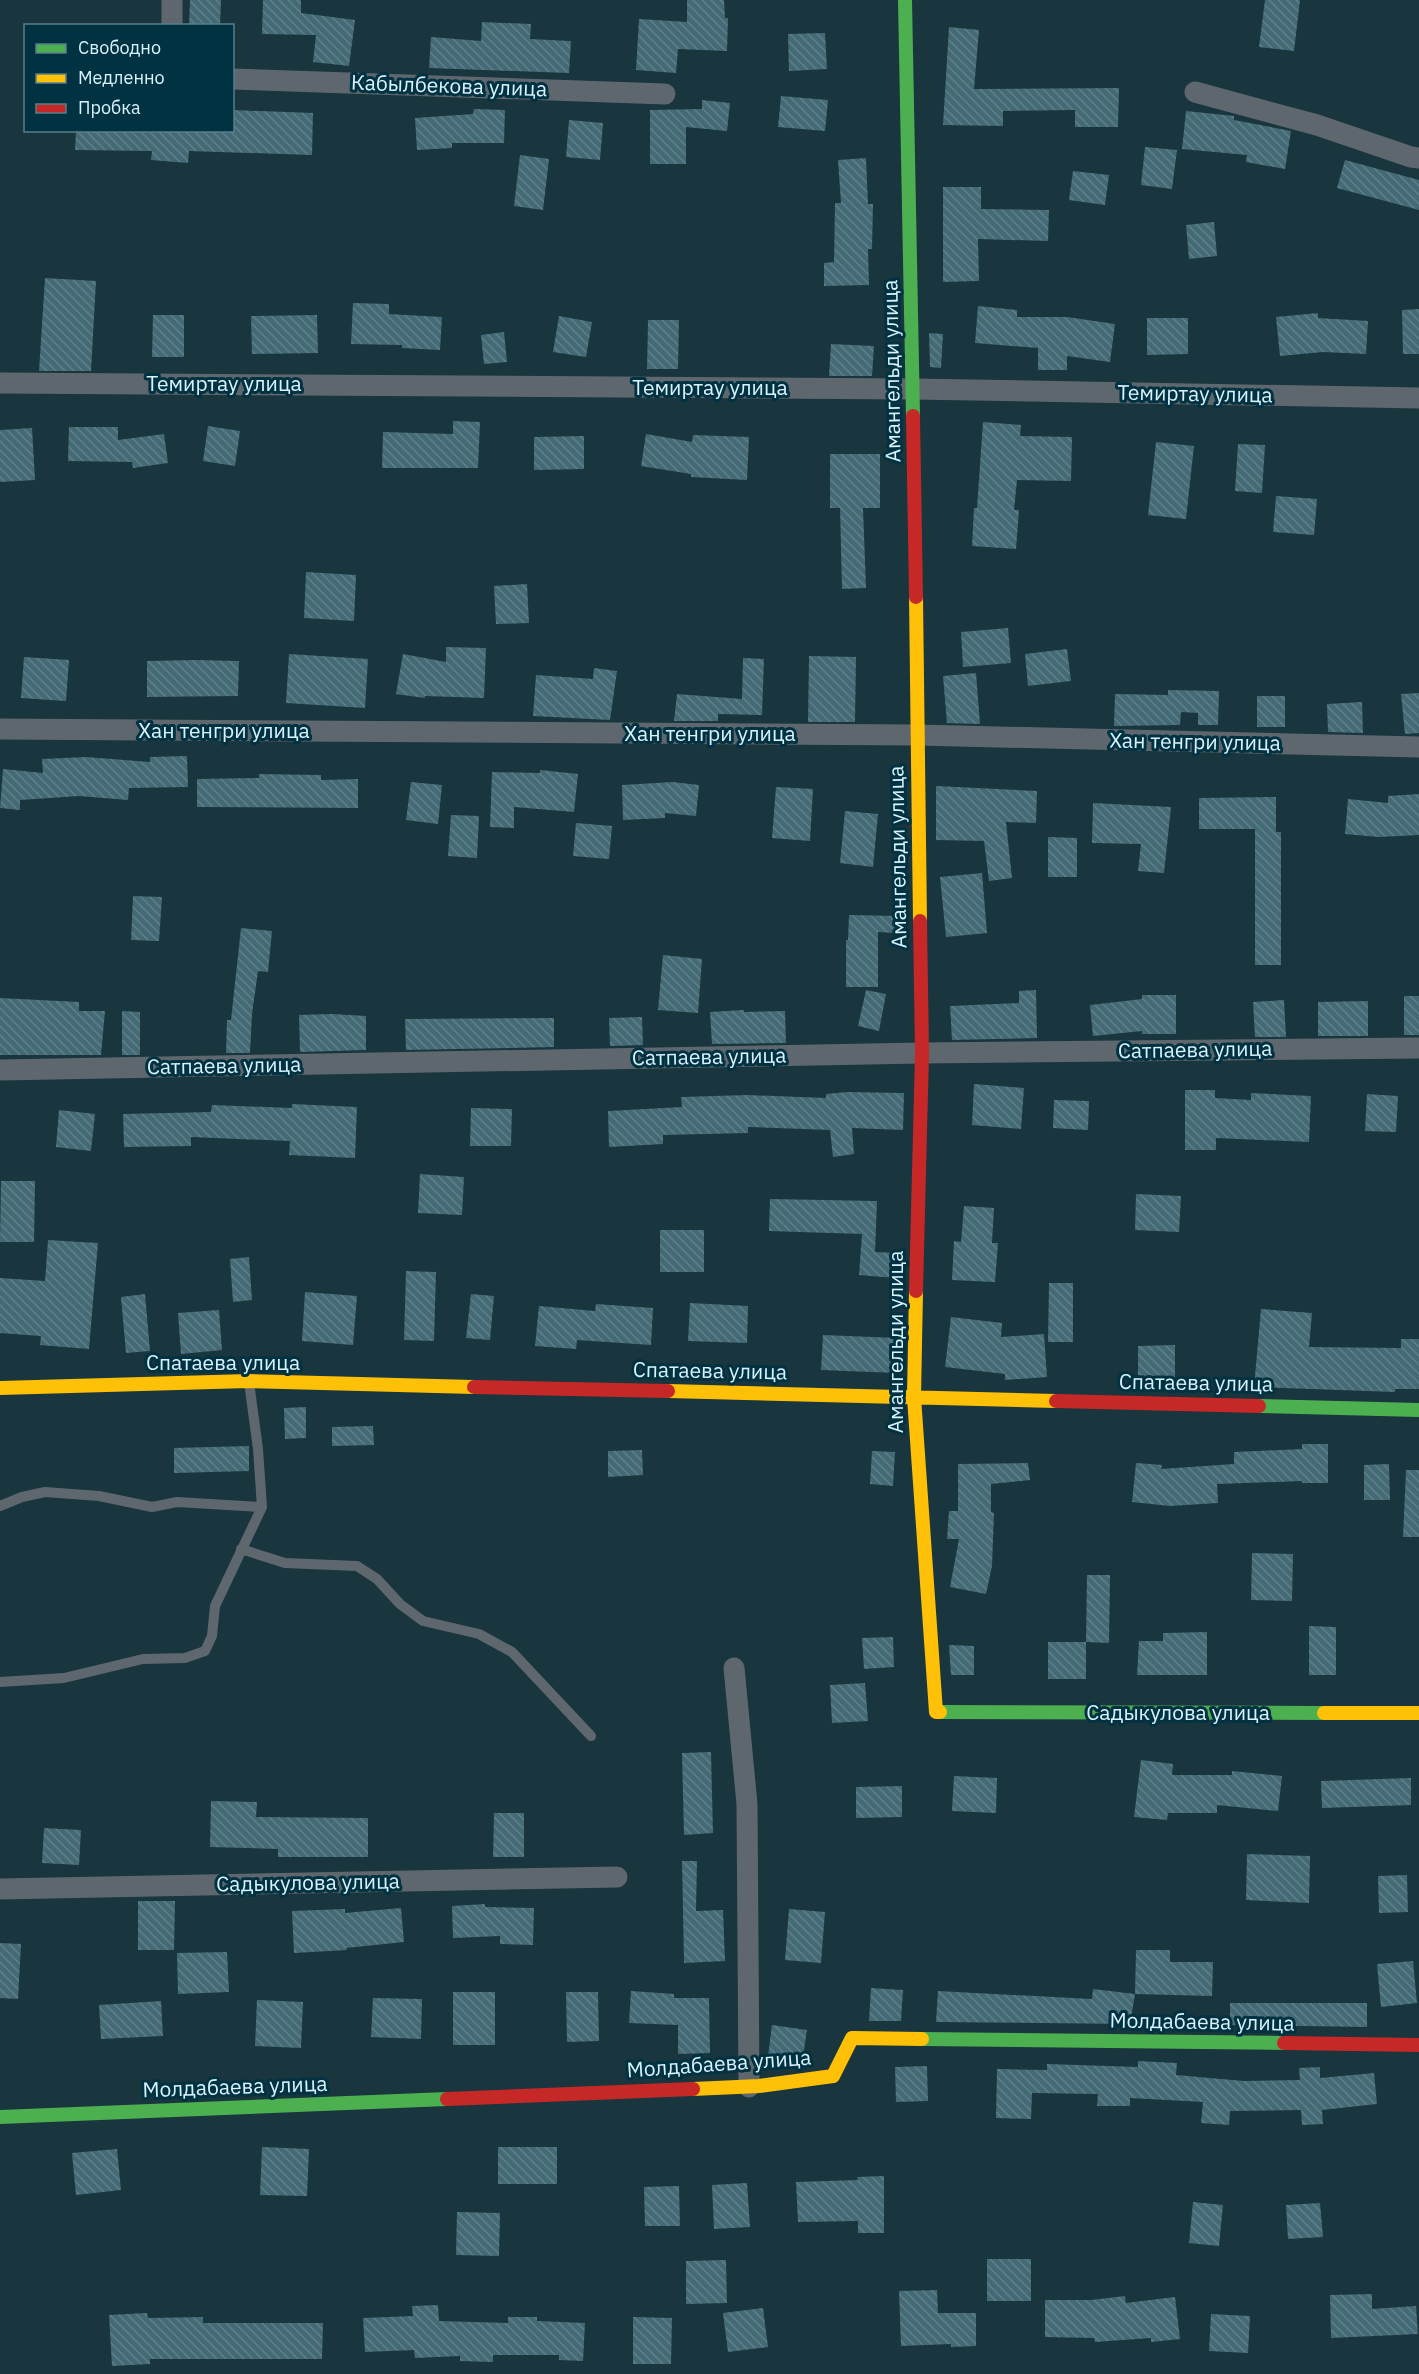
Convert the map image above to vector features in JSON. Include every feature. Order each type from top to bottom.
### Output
[{"type":"street","points":[[172,0],[172,24]]},
{"type":"street","name":"Амангельди улица","points":[[905,0],[922,1053],[914,1397],[936,1712]]},
{"type":"street","name":"Кабылбекова улица","points":[[234,79],[665,94]]},
{"type":"street","points":[[1195,92],[1317,125],[1419,158]]},
{"type":"street","name":"Темиртау улица","points":[[0,383],[913,389],[1419,398]]},
{"type":"street","name":"Хан тенгри улица","points":[[0,729],[917,735],[1419,747]]},
{"type":"street","name":"Сатпаева улица","points":[[0,1070],[922,1053],[1419,1048]]},
{"type":"street","name":"Спатаева улица","points":[[0,1388],[249,1381],[1419,1410]]},
{"type":"street","points":[[734,1668],[747,1804],[749,2087]]},
{"type":"street","name":"Садыкулова улица","points":[[936,1712],[1419,1713]]},
{"type":"street","name":"Садыкулова улица","points":[[0,1889],[617,1877]]},
{"type":"street","name":"Молдабаева улица","points":[[0,2117],[749,2087],[832,2076],[852,2038],[1419,2045]]},
{"type":"lane","points":[[0,1682],[64,1678],[144,1659],[185,1658],[204,1651],[212,1636],[215,1606],[262,1507],[258,1449],[249,1381]]},
{"type":"lane","points":[[0,1506],[45,1491],[99,1496],[152,1507],[177,1502],[262,1507]]},
{"type":"lane","points":[[241,1550],[285,1563],[357,1566],[377,1579],[400,1604],[423,1621],[479,1634],[512,1652],[591,1736]]},
{"type":"building","points":[[190,0],[221,0],[220,24],[189,24]]},
{"type":"building","points":[[263,0],[301,0],[301,13],[355,20],[349,66],[313,62],[316,35],[262,34]]},
{"type":"building","points":[[687,0],[724,0],[725,18],[728,18],[727,51],[678,49],[676,73],[636,70],[639,19],[687,22]]},
{"type":"building","points":[[1265,0],[1300,0],[1294,51],[1259,47]]},
{"type":"building","points":[[482,22],[531,24],[530,39],[571,41],[569,73],[429,68],[431,37],[481,41]]},
{"type":"building","points":[[949,27],[979,30],[974,89],[1119,88],[1118,127],[1075,127],[1075,110],[1003,111],[1003,126],[943,125]]},
{"type":"building","points":[[825,33],[827,69],[789,71],[788,34]]},
{"type":"building","points":[[781,96],[828,100],[825,131],[778,127]]},
{"type":"building","points":[[702,100],[730,103],[727,131],[686,127],[686,164],[650,164],[650,110],[702,109]]},
{"type":"building","points":[[474,109],[505,110],[504,143],[452,143],[452,148],[417,150],[415,118],[473,114]]},
{"type":"building","points":[[234,110],[313,113],[312,155],[189,151],[188,163],[151,160],[152,151],[75,150],[76,132],[234,132]]},
{"type":"building","points":[[1186,111],[1234,116],[1234,120],[1291,131],[1285,169],[1246,162],[1247,155],[1182,149]]},
{"type":"building","points":[[569,120],[603,123],[600,160],[566,157]]},
{"type":"building","points":[[1145,147],[1177,150],[1172,189],[1141,185]]},
{"type":"building","points":[[520,155],[549,159],[543,210],[514,206]]},
{"type":"building","points":[[866,158],[868,204],[873,204],[872,249],[868,249],[869,285],[824,286],[824,263],[834,262],[835,203],[841,203],[838,160]]},
{"type":"building","points":[[1345,160],[1419,180],[1419,210],[1337,188]]},
{"type":"building","points":[[1073,171],[1109,175],[1105,205],[1069,200]]},
{"type":"building","points":[[943,187],[981,187],[981,209],[1049,210],[1048,241],[978,239],[979,281],[943,282]]},
{"type":"building","points":[[1214,222],[1217,256],[1189,259],[1186,225]]},
{"type":"building","points":[[45,278],[96,281],[91,371],[39,371]]},
{"type":"building","points":[[353,303],[389,304],[389,314],[442,317],[440,350],[402,348],[402,345],[351,344]]},
{"type":"building","points":[[978,306],[1017,310],[1017,317],[1067,317],[1115,324],[1110,362],[1067,356],[1067,370],[1038,370],[1038,348],[975,343]]},
{"type":"building","points":[[1419,309],[1419,354],[1403,354],[1402,310]]},
{"type":"building","points":[[1318,313],[1318,318],[1368,321],[1366,354],[1323,352],[1280,356],[1276,317]]},
{"type":"building","points":[[153,315],[184,315],[184,357],[152,357]]},
{"type":"building","points":[[317,315],[318,353],[252,354],[251,316]]},
{"type":"building","points":[[559,316],[592,322],[586,357],[553,352]]},
{"type":"building","points":[[1147,318],[1188,318],[1188,354],[1147,355]]},
{"type":"building","points":[[648,320],[679,320],[678,369],[647,369]]},
{"type":"building","points":[[504,332],[507,362],[484,364],[481,335]]},
{"type":"building","points":[[929,333],[943,334],[941,368],[930,367]]},
{"type":"building","points":[[831,344],[874,346],[872,376],[829,376]]},
{"type":"building","points":[[453,421],[480,422],[478,468],[382,468],[383,432],[453,434]]},
{"type":"building","points":[[983,422],[1021,425],[1020,436],[1072,437],[1071,481],[1017,480],[1014,510],[1019,510],[1016,549],[972,546]]},
{"type":"building","points":[[208,426],[240,431],[235,466],[203,461]]},
{"type":"building","points":[[69,427],[118,427],[118,440],[164,434],[168,463],[133,468],[132,462],[68,461]]},
{"type":"building","points":[[32,428],[35,480],[0,482],[0,430]]},
{"type":"building","points":[[646,434],[692,442],[693,435],[749,437],[747,480],[691,477],[691,474],[641,466]]},
{"type":"building","points":[[584,436],[584,469],[534,470],[534,437]]},
{"type":"building","points":[[1156,442],[1194,446],[1186,519],[1148,515]]},
{"type":"building","points":[[1238,444],[1265,445],[1262,493],[1235,491]]},
{"type":"building","points":[[830,454],[880,454],[880,508],[863,508],[866,588],[842,589],[840,508],[830,508]]},
{"type":"building","points":[[1276,496],[1317,499],[1314,535],[1273,532]]},
{"type":"building","points":[[306,572],[356,575],[354,621],[304,618]]},
{"type":"building","points":[[527,584],[529,623],[496,624],[494,586]]},
{"type":"building","points":[[1008,628],[1011,663],[963,667],[961,632]]},
{"type":"building","points":[[446,647],[486,648],[484,698],[425,696],[425,698],[396,694],[403,654],[446,662]]},
{"type":"building","points":[[1067,649],[1071,681],[1028,686],[1025,654]]},
{"type":"building","points":[[289,654],[368,659],[365,708],[286,703]]},
{"type":"building","points":[[809,656],[856,657],[855,722],[808,722]]},
{"type":"building","points":[[24,657],[69,660],[66,701],[21,698]]},
{"type":"building","points":[[743,658],[764,659],[762,715],[718,714],[718,721],[674,721],[677,694],[742,699]]},
{"type":"building","points":[[147,661],[239,661],[238,696],[147,697]]},
{"type":"building","points":[[594,668],[617,671],[610,720],[533,716],[536,675],[593,679]]},
{"type":"building","points":[[976,673],[980,724],[947,723],[943,676]]},
{"type":"building","points":[[1168,690],[1219,691],[1218,725],[1198,725],[1198,713],[1181,712],[1180,725],[1114,726],[1115,694],[1168,695]]},
{"type":"building","points":[[1419,693],[1419,733],[1405,734],[1401,694]]},
{"type":"building","points":[[1257,696],[1285,696],[1285,727],[1257,727]]},
{"type":"building","points":[[1362,702],[1363,733],[1328,732],[1327,704]]},
{"type":"building","points":[[187,756],[188,787],[129,788],[128,800],[79,796],[20,800],[20,810],[0,808],[3,769],[43,773],[42,759],[86,757],[150,762],[150,757]]},
{"type":"building","points":[[540,770],[578,774],[574,812],[514,807],[514,828],[490,827],[492,772],[540,773]]},
{"type":"building","points":[[259,774],[321,775],[321,780],[358,779],[358,808],[197,807],[197,779],[259,778]]},
{"type":"building","points":[[411,782],[442,785],[438,824],[406,820]]},
{"type":"building","points":[[673,782],[699,785],[696,816],[665,813],[665,818],[623,820],[622,785]]},
{"type":"building","points":[[936,786],[1037,791],[1036,823],[1006,822],[1012,878],[989,881],[984,841],[936,840]]},
{"type":"building","points":[[776,787],[813,789],[810,841],[772,838]]},
{"type":"building","points":[[1419,794],[1419,835],[1379,837],[1345,834],[1348,799],[1388,803],[1388,796]]},
{"type":"building","points":[[1276,797],[1276,832],[1281,832],[1281,965],[1255,965],[1255,829],[1199,829],[1199,798]]},
{"type":"building","points":[[1093,803],[1171,807],[1164,873],[1138,871],[1141,844],[1092,843]]},
{"type":"building","points":[[845,811],[878,814],[873,867],[840,863]]},
{"type":"building","points":[[451,815],[479,816],[477,858],[448,856]]},
{"type":"building","points":[[576,823],[612,826],[609,859],[573,856]]},
{"type":"building","points":[[1048,837],[1077,838],[1077,877],[1048,877]]},
{"type":"building","points":[[982,873],[987,933],[946,937],[940,877]]},
{"type":"building","points":[[133,896],[162,897],[159,941],[131,940]]},
{"type":"building","points":[[849,915],[897,916],[896,933],[878,932],[878,987],[846,987],[846,940],[848,940]]},
{"type":"building","points":[[241,928],[272,931],[268,972],[258,971],[250,1053],[226,1053],[227,1020],[231,1020]]},
{"type":"building","points":[[663,955],[702,959],[698,1013],[658,1010]]},
{"type":"building","points":[[866,990],[886,994],[879,1031],[858,1026]]},
{"type":"building","points":[[1036,990],[1037,1038],[952,1040],[950,1006],[1019,1003],[1019,991]]},
{"type":"building","points":[[1142,995],[1176,995],[1176,1034],[1142,1034],[1142,1031],[1093,1036],[1090,1005],[1142,999]]},
{"type":"building","points":[[1404,996],[1419,996],[1419,1035],[1404,1035]]},
{"type":"building","points":[[0,998],[79,1002],[79,1011],[105,1011],[101,1055],[0,1055]]},
{"type":"building","points":[[1284,1000],[1286,1037],[1255,1037],[1253,1002]]},
{"type":"building","points":[[1368,1001],[1368,1036],[1318,1036],[1318,1002]]},
{"type":"building","points":[[744,1010],[744,1012],[785,1011],[786,1043],[712,1044],[710,1012]]},
{"type":"building","points":[[122,1011],[140,1012],[140,1055],[122,1055]]},
{"type":"building","points":[[299,1015],[366,1016],[366,1050],[300,1052]]},
{"type":"building","points":[[642,1017],[643,1045],[610,1046],[609,1018]]},
{"type":"building","points":[[554,1018],[554,1047],[406,1050],[405,1019]]},
{"type":"building","points":[[974,1084],[1024,1088],[1021,1129],[972,1125]]},
{"type":"building","points":[[1185,1090],[1215,1090],[1215,1098],[1251,1100],[1251,1093],[1311,1096],[1309,1142],[1216,1138],[1216,1150],[1185,1150]]},
{"type":"building","points":[[904,1093],[903,1130],[852,1128],[854,1154],[833,1157],[830,1130],[748,1127],[748,1133],[663,1135],[663,1144],[609,1147],[608,1111],[682,1107],[681,1097],[747,1095],[826,1098],[826,1094]]},
{"type":"building","points":[[1367,1094],[1398,1096],[1396,1132],[1365,1131]]},
{"type":"building","points":[[1054,1100],[1089,1101],[1088,1130],[1053,1128]]},
{"type":"building","points":[[292,1104],[357,1107],[355,1158],[289,1155],[290,1141],[191,1137],[191,1146],[124,1147],[123,1114],[211,1112],[212,1105],[292,1108]]},
{"type":"building","points":[[471,1108],[512,1109],[511,1146],[470,1146]]},
{"type":"building","points":[[59,1110],[95,1114],[91,1151],[56,1147]]},
{"type":"building","points":[[420,1174],[464,1177],[462,1215],[418,1213]]},
{"type":"building","points":[[1,1181],[35,1181],[34,1242],[0,1242]]},
{"type":"building","points":[[1136,1194],[1181,1196],[1179,1232],[1135,1230]]},
{"type":"building","points":[[770,1199],[877,1201],[875,1252],[897,1253],[895,1278],[859,1275],[862,1234],[769,1231]]},
{"type":"building","points":[[964,1206],[994,1208],[992,1243],[998,1243],[995,1282],[952,1280],[954,1241],[961,1242]]},
{"type":"building","points":[[660,1230],[704,1230],[704,1272],[660,1272]]},
{"type":"building","points":[[48,1240],[98,1243],[89,1349],[40,1345],[41,1336],[0,1333],[0,1278],[45,1281]]},
{"type":"building","points":[[249,1257],[252,1300],[233,1302],[230,1259]]},
{"type":"building","points":[[406,1271],[436,1272],[434,1341],[404,1340]]},
{"type":"building","points":[[1049,1283],[1073,1283],[1073,1342],[1048,1342]]},
{"type":"building","points":[[305,1292],[357,1296],[353,1345],[302,1341]]},
{"type":"building","points":[[145,1294],[150,1351],[126,1353],[121,1297]]},
{"type":"building","points":[[471,1294],[494,1296],[490,1340],[466,1338]]},
{"type":"building","points":[[690,1303],[748,1306],[747,1343],[688,1341]]},
{"type":"building","points":[[596,1304],[653,1308],[651,1345],[577,1340],[576,1349],[535,1346],[539,1306],[595,1311]]},
{"type":"building","points":[[1261,1309],[1312,1313],[1309,1347],[1401,1348],[1401,1339],[1419,1339],[1419,1389],[1395,1389],[1395,1392],[1254,1387]]},
{"type":"building","points":[[219,1310],[222,1350],[181,1354],[178,1313]]},
{"type":"building","points":[[951,1317],[1002,1323],[1001,1337],[1044,1334],[1047,1377],[1005,1380],[1005,1374],[945,1367]]},
{"type":"building","points":[[823,1335],[898,1338],[897,1373],[821,1370]]},
{"type":"building","points":[[1175,1345],[1175,1381],[1138,1382],[1138,1346]]},
{"type":"building","points":[[306,1407],[306,1438],[285,1439],[284,1408]]},
{"type":"building","points":[[373,1426],[374,1445],[332,1446],[332,1427]]},
{"type":"building","points":[[1302,1444],[1328,1444],[1328,1483],[1302,1483],[1302,1481],[1217,1484],[1218,1503],[1170,1506],[1132,1502],[1136,1463],[1162,1465],[1161,1469],[1234,1464],[1234,1452],[1302,1449]]},
{"type":"building","points":[[249,1446],[249,1471],[174,1473],[174,1448]]},
{"type":"building","points":[[642,1450],[643,1475],[608,1477],[608,1451]]},
{"type":"building","points":[[872,1451],[895,1452],[893,1486],[870,1484]]},
{"type":"building","points":[[1028,1463],[1030,1480],[991,1484],[991,1512],[994,1513],[992,1566],[986,1594],[950,1587],[959,1539],[947,1539],[949,1511],[958,1511],[958,1464]]},
{"type":"building","points":[[1389,1464],[1390,1500],[1364,1500],[1364,1465]]},
{"type":"building","points":[[1406,1470],[1419,1470],[1419,1537],[1403,1537]]},
{"type":"building","points":[[1252,1553],[1293,1554],[1292,1601],[1251,1600]]},
{"type":"building","points":[[1087,1575],[1110,1575],[1109,1643],[1086,1642]]},
{"type":"building","points":[[1309,1626],[1336,1627],[1336,1675],[1309,1675]]},
{"type":"building","points":[[1207,1632],[1207,1675],[1137,1675],[1139,1641],[1163,1641],[1163,1633]]},
{"type":"building","points":[[893,1637],[894,1667],[864,1669],[862,1638]]},
{"type":"building","points":[[1048,1642],[1086,1642],[1086,1679],[1048,1679]]},
{"type":"building","points":[[949,1645],[974,1646],[974,1675],[951,1675]]},
{"type":"building","points":[[865,1683],[868,1721],[832,1723],[830,1685]]},
{"type":"building","points":[[711,1752],[713,1833],[684,1835],[682,1753]]},
{"type":"building","points":[[1141,1760],[1173,1764],[1172,1775],[1232,1775],[1232,1771],[1282,1776],[1278,1811],[1217,1805],[1217,1813],[1168,1813],[1167,1820],[1134,1817]]},
{"type":"building","points":[[954,1776],[997,1778],[996,1813],[952,1811]]},
{"type":"building","points":[[1411,1778],[1411,1805],[1322,1808],[1321,1781]]},
{"type":"building","points":[[902,1786],[902,1817],[856,1818],[856,1787]]},
{"type":"building","points":[[211,1801],[257,1802],[256,1817],[368,1818],[368,1857],[278,1857],[278,1849],[210,1847]]},
{"type":"building","points":[[494,1813],[524,1813],[524,1857],[493,1857]]},
{"type":"building","points":[[44,1828],[81,1830],[79,1865],[42,1863]]},
{"type":"building","points":[[1247,1854],[1310,1856],[1309,1903],[1246,1900]]},
{"type":"building","points":[[682,1861],[697,1861],[696,1911],[723,1910],[725,1961],[684,1963]]},
{"type":"building","points":[[1407,1875],[1408,1912],[1379,1913],[1378,1876]]},
{"type":"building","points":[[138,1901],[175,1901],[174,1950],[138,1950]]},
{"type":"building","points":[[485,1904],[485,1907],[534,1908],[533,1945],[500,1944],[500,1936],[453,1938],[452,1906]]},
{"type":"building","points":[[401,1908],[404,1942],[346,1948],[347,1950],[294,1953],[292,1911],[345,1909],[345,1913]]},
{"type":"building","points":[[789,1909],[825,1912],[821,1963],[785,1960]]},
{"type":"building","points":[[0,1943],[21,1944],[18,1999],[0,1998]]},
{"type":"building","points":[[1136,1950],[1170,1950],[1170,1962],[1213,1962],[1212,1996],[1135,1994]]},
{"type":"building","points":[[227,1952],[229,1992],[178,1994],[177,1953]]},
{"type":"building","points":[[1413,1961],[1417,2003],[1381,2007],[1377,1964]]},
{"type":"building","points":[[871,1988],[903,1990],[901,2021],[869,2021]]},
{"type":"building","points":[[1093,1989],[1135,1994],[1130,2024],[936,2022],[938,1991],[1092,1999]]},
{"type":"building","points":[[631,1991],[674,1994],[674,1998],[709,1998],[710,2053],[678,2054],[678,2025],[629,2023]]},
{"type":"building","points":[[453,1992],[495,1992],[495,2045],[453,2045]]},
{"type":"building","points":[[566,1992],[598,1992],[599,2041],[567,2042]]},
{"type":"building","points":[[373,1998],[422,1999],[421,2039],[371,2037]]},
{"type":"building","points":[[257,2000],[303,2002],[301,2048],[255,2046]]},
{"type":"building","points":[[161,2001],[163,2036],[101,2039],[99,2005]]},
{"type":"building","points":[[1230,2003],[1367,2003],[1367,2027],[1230,2025]]},
{"type":"building","points":[[772,2025],[807,2030],[802,2063],[781,2066],[767,2064]]},
{"type":"building","points":[[1138,2061],[1177,2063],[1176,2075],[1244,2081],[1300,2080],[1299,2068],[1320,2067],[1320,2078],[1374,2073],[1377,2104],[1322,2110],[1323,2124],[1302,2125],[1301,2110],[1230,2111],[1229,2125],[1201,2123],[1203,2102],[1130,2098],[1130,2106],[1097,2106],[1098,2094],[1032,2093],[1031,2119],[996,2118],[997,2069],[1047,2070],[1047,2064],[1138,2067]]},
{"type":"building","points":[[927,2066],[928,2101],[896,2102],[895,2067]]},
{"type":"building","points":[[262,2147],[309,2149],[307,2196],[260,2195]]},
{"type":"building","points":[[498,2147],[557,2147],[557,2184],[498,2184]]},
{"type":"building","points":[[117,2149],[121,2190],[76,2195],[72,2153]]},
{"type":"building","points":[[884,2176],[884,2233],[858,2233],[858,2221],[798,2222],[796,2182],[858,2180],[857,2177]]},
{"type":"building","points":[[747,2183],[750,2227],[714,2229],[712,2185]]},
{"type":"building","points":[[679,2186],[680,2226],[645,2226],[644,2187]]},
{"type":"building","points":[[1193,2202],[1223,2205],[1219,2246],[1189,2243]]},
{"type":"building","points":[[1320,2203],[1323,2237],[1288,2239],[1286,2205]]},
{"type":"building","points":[[457,2212],[500,2213],[499,2256],[456,2255]]},
{"type":"building","points":[[987,2259],[1031,2259],[1031,2301],[987,2301]]},
{"type":"building","points":[[726,2260],[727,2303],[686,2304],[686,2261]]},
{"type":"building","points":[[937,2290],[938,2313],[976,2313],[976,2346],[951,2347],[951,2344],[901,2346],[899,2291]]},
{"type":"building","points":[[1372,2294],[1372,2309],[1416,2306],[1418,2334],[1331,2338],[1330,2295]]},
{"type":"building","points":[[1125,2296],[1126,2303],[1175,2297],[1180,2339],[1151,2342],[1151,2338],[1095,2342],[1094,2338],[1045,2337],[1045,2300],[1091,2300]]},
{"type":"building","points":[[438,2305],[439,2321],[508,2323],[508,2317],[537,2317],[537,2321],[585,2323],[583,2361],[559,2360],[559,2355],[493,2355],[493,2362],[460,2361],[460,2356],[415,2358],[414,2350],[365,2352],[363,2318],[413,2316],[412,2306]]},
{"type":"building","points":[[763,2308],[768,2347],[728,2352],[723,2313]]},
{"type":"building","points":[[147,2313],[148,2318],[203,2317],[203,2323],[323,2323],[322,2359],[150,2359],[150,2364],[112,2366],[109,2315]]},
{"type":"building","points":[[1211,2314],[1250,2316],[1248,2353],[1209,2351]]},
{"type":"building","points":[[633,2317],[672,2318],[671,2364],[633,2364]]},
{"type":"traffic: fast","points":[[905,0],[913,416]]},
{"type":"traffic: fast","points":[[1259,1406],[1419,1410]]},
{"type":"traffic: fast","points":[[940,1712],[1324,1713]]},
{"type":"traffic: fast","points":[[922,2039],[1284,2043]]},
{"type":"traffic: fast","points":[[0,2117],[447,2099]]},
{"type":"traffic: slow","points":[[916,597],[920,921]]},
{"type":"traffic: slow","points":[[916,1291],[914,1397],[936,1712],[940,1712]]},
{"type":"traffic: slow","points":[[0,1388],[249,1381],[474,1387]]},
{"type":"traffic: slow","points":[[668,1391],[1056,1401]]},
{"type":"traffic: slow","points":[[1324,1713],[1419,1713]]},
{"type":"traffic: slow","points":[[693,2089],[759,2086],[833,2076],[852,2038],[922,2039]]},
{"type":"traffic: jam","points":[[913,416],[916,597]]},
{"type":"traffic: jam","points":[[916,1291],[922,1053],[920,921]]},
{"type":"traffic: jam","points":[[474,1387],[668,1391]]},
{"type":"traffic: jam","points":[[1056,1401],[1259,1406]]},
{"type":"traffic: jam","points":[[1284,2043],[1419,2045]]},
{"type":"traffic: jam","points":[[447,2099],[693,2089]]}]
